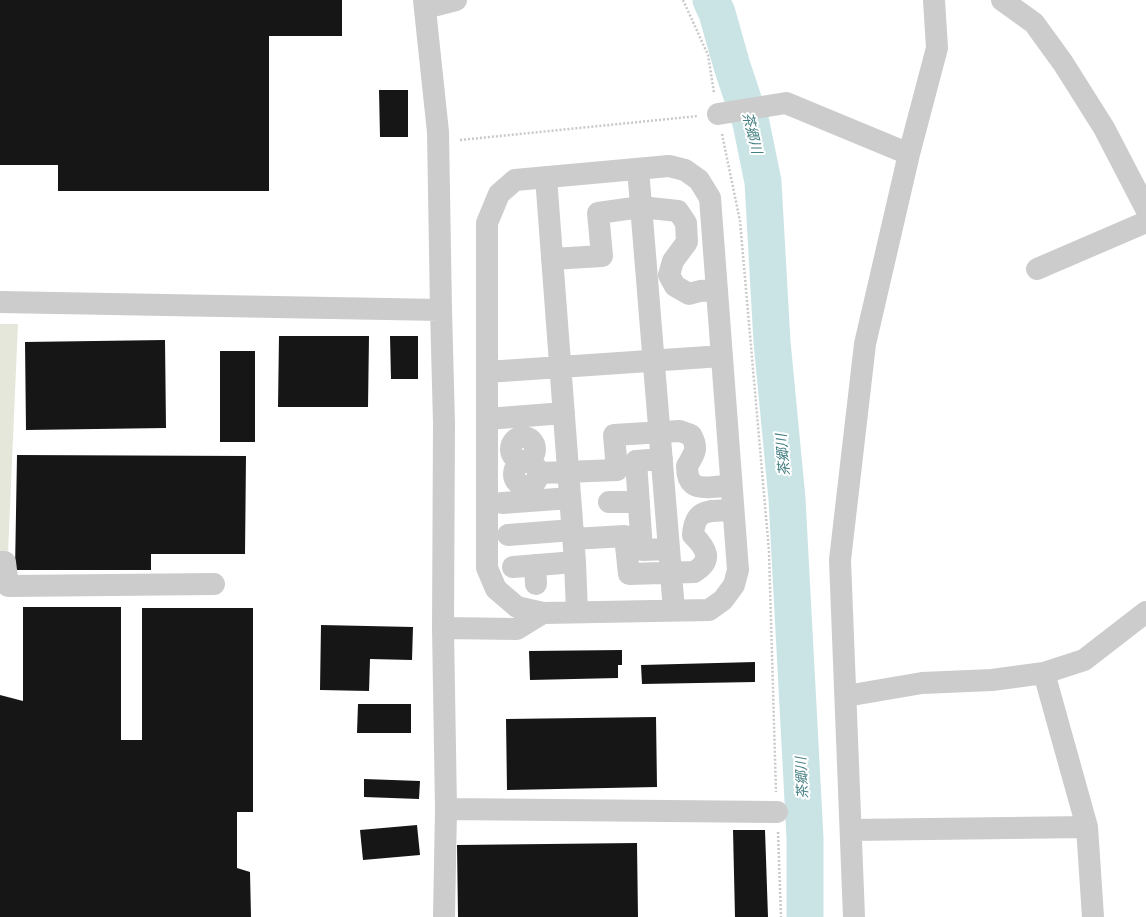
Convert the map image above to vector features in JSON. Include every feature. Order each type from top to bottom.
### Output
[{"type":"street","points":[[444,917],[446,809],[443,628],[444,423],[438,132],[425,4],[456,0]]},
{"type":"street","points":[[854,917],[840,560],[865,344],[909,154],[937,48],[934,0]]},
{"type":"street","points":[[1002,0],[1034,23],[1063,63],[1104,128],[1146,209]]},
{"type":"street","points":[[718,114],[786,103],[909,154]]},
{"type":"street","points":[[669,166],[685,170],[699,180],[710,198],[738,570],[734,585],[723,600],[709,610],[543,613],[517,607],[496,589],[487,568],[487,223],[499,194],[515,180],[638,168],[669,166]]},
{"type":"street","points":[[638,168],[674,610]]},
{"type":"street","points":[[546,177],[575,562],[577,612]]},
{"type":"street","points":[[552,259],[602,256],[598,213],[641,207],[678,211],[686,223],[687,242],[673,261],[670,275],[675,286],[689,294],[700,291],[717,290]]},
{"type":"street","points":[[1037,269],[1146,222]]},
{"type":"street","points":[[0,302],[441,310]]},
{"type":"street","points":[[487,372],[722,356]]},
{"type":"street","points":[[487,419],[564,413]]},
{"type":"street","points":[[539,473],[617,470],[614,436],[680,430],[691,435],[695,444],[694,455],[687,466],[689,478],[693,484],[701,487],[731,485]]},
{"type":"street","points":[[536,448],[566,446]]},
{"type":"street","points":[[662,459],[636,461],[642,550],[669,550]]},
{"type":"street","points":[[513,567],[570,498]]},
{"type":"street","points":[[609,502],[639,502]]},
{"type":"street","points":[[502,503],[534,543]]},
{"type":"street","points":[[534,543],[573,534],[625,536],[629,574],[694,572],[700,569],[705,563],[706,555],[701,543],[693,535],[697,518],[704,512],[733,510]]},
{"type":"street","points":[[508,535],[534,543],[575,562]]},
{"type":"street","points":[[0,562],[5,562],[8,586],[214,584]]},
{"type":"street","points":[[846,696],[922,683],[992,680],[1044,673],[1084,660],[1146,612]]},
{"type":"street","points":[[443,628],[517,629],[543,613]]},
{"type":"street","points":[[1044,673],[1087,827],[1093,917]]},
{"type":"street","points":[[446,809],[777,812]]},
{"type":"street","points":[[851,830],[1087,827]]},
{"type":"path","points":[[683,0],[708,55],[718,114],[740,221],[768,543],[782,917]]},
{"type":"path","points":[[438,142],[718,114]]},
{"type":"shaded area","points":[[0,324],[18,324],[8,553],[0,553]]},
{"type":"building","points":[[0,0],[342,0],[342,36],[269,36],[269,191],[58,191],[58,165],[0,165]]},
{"type":"building","points":[[379,90],[408,90],[408,137],[380,137]]},
{"type":"building","points":[[279,336],[369,336],[368,407],[278,407]]},
{"type":"building","points":[[390,336],[418,336],[418,379],[391,379]]},
{"type":"building","points":[[165,340],[166,428],[26,430],[25,342]]},
{"type":"building","points":[[220,351],[255,351],[255,442],[220,442]]},
{"type":"building","points":[[17,455],[246,456],[245,554],[151,554],[151,570],[15,570]]},
{"type":"building","points":[[23,607],[121,607],[121,740],[142,740],[142,608],[253,608],[253,812],[237,812],[237,868],[250,872],[251,917],[0,917],[0,695],[23,701]]},
{"type":"building","points":[[321,625],[413,627],[412,660],[370,659],[369,691],[320,690]]},
{"type":"building","points":[[622,650],[622,665],[618,665],[618,678],[530,680],[529,651]]},
{"type":"building","points":[[755,662],[755,682],[642,684],[641,665]]},
{"type":"building","points":[[358,704],[411,704],[411,733],[357,733]]},
{"type":"building","points":[[656,717],[657,787],[507,790],[506,719]]},
{"type":"building","points":[[364,779],[420,781],[419,799],[364,797]]},
{"type":"building","points":[[417,825],[420,855],[363,860],[360,830]]},
{"type":"building","points":[[733,830],[765,830],[768,917],[735,917]]},
{"type":"building","points":[[637,843],[638,917],[458,917],[457,845]]},
{"type":"waterway","name":"茶郷川","points":[[711,0],[717,13],[732,66],[751,123],[763,182],[772,342],[787,499],[805,838],[805,917]]}]
